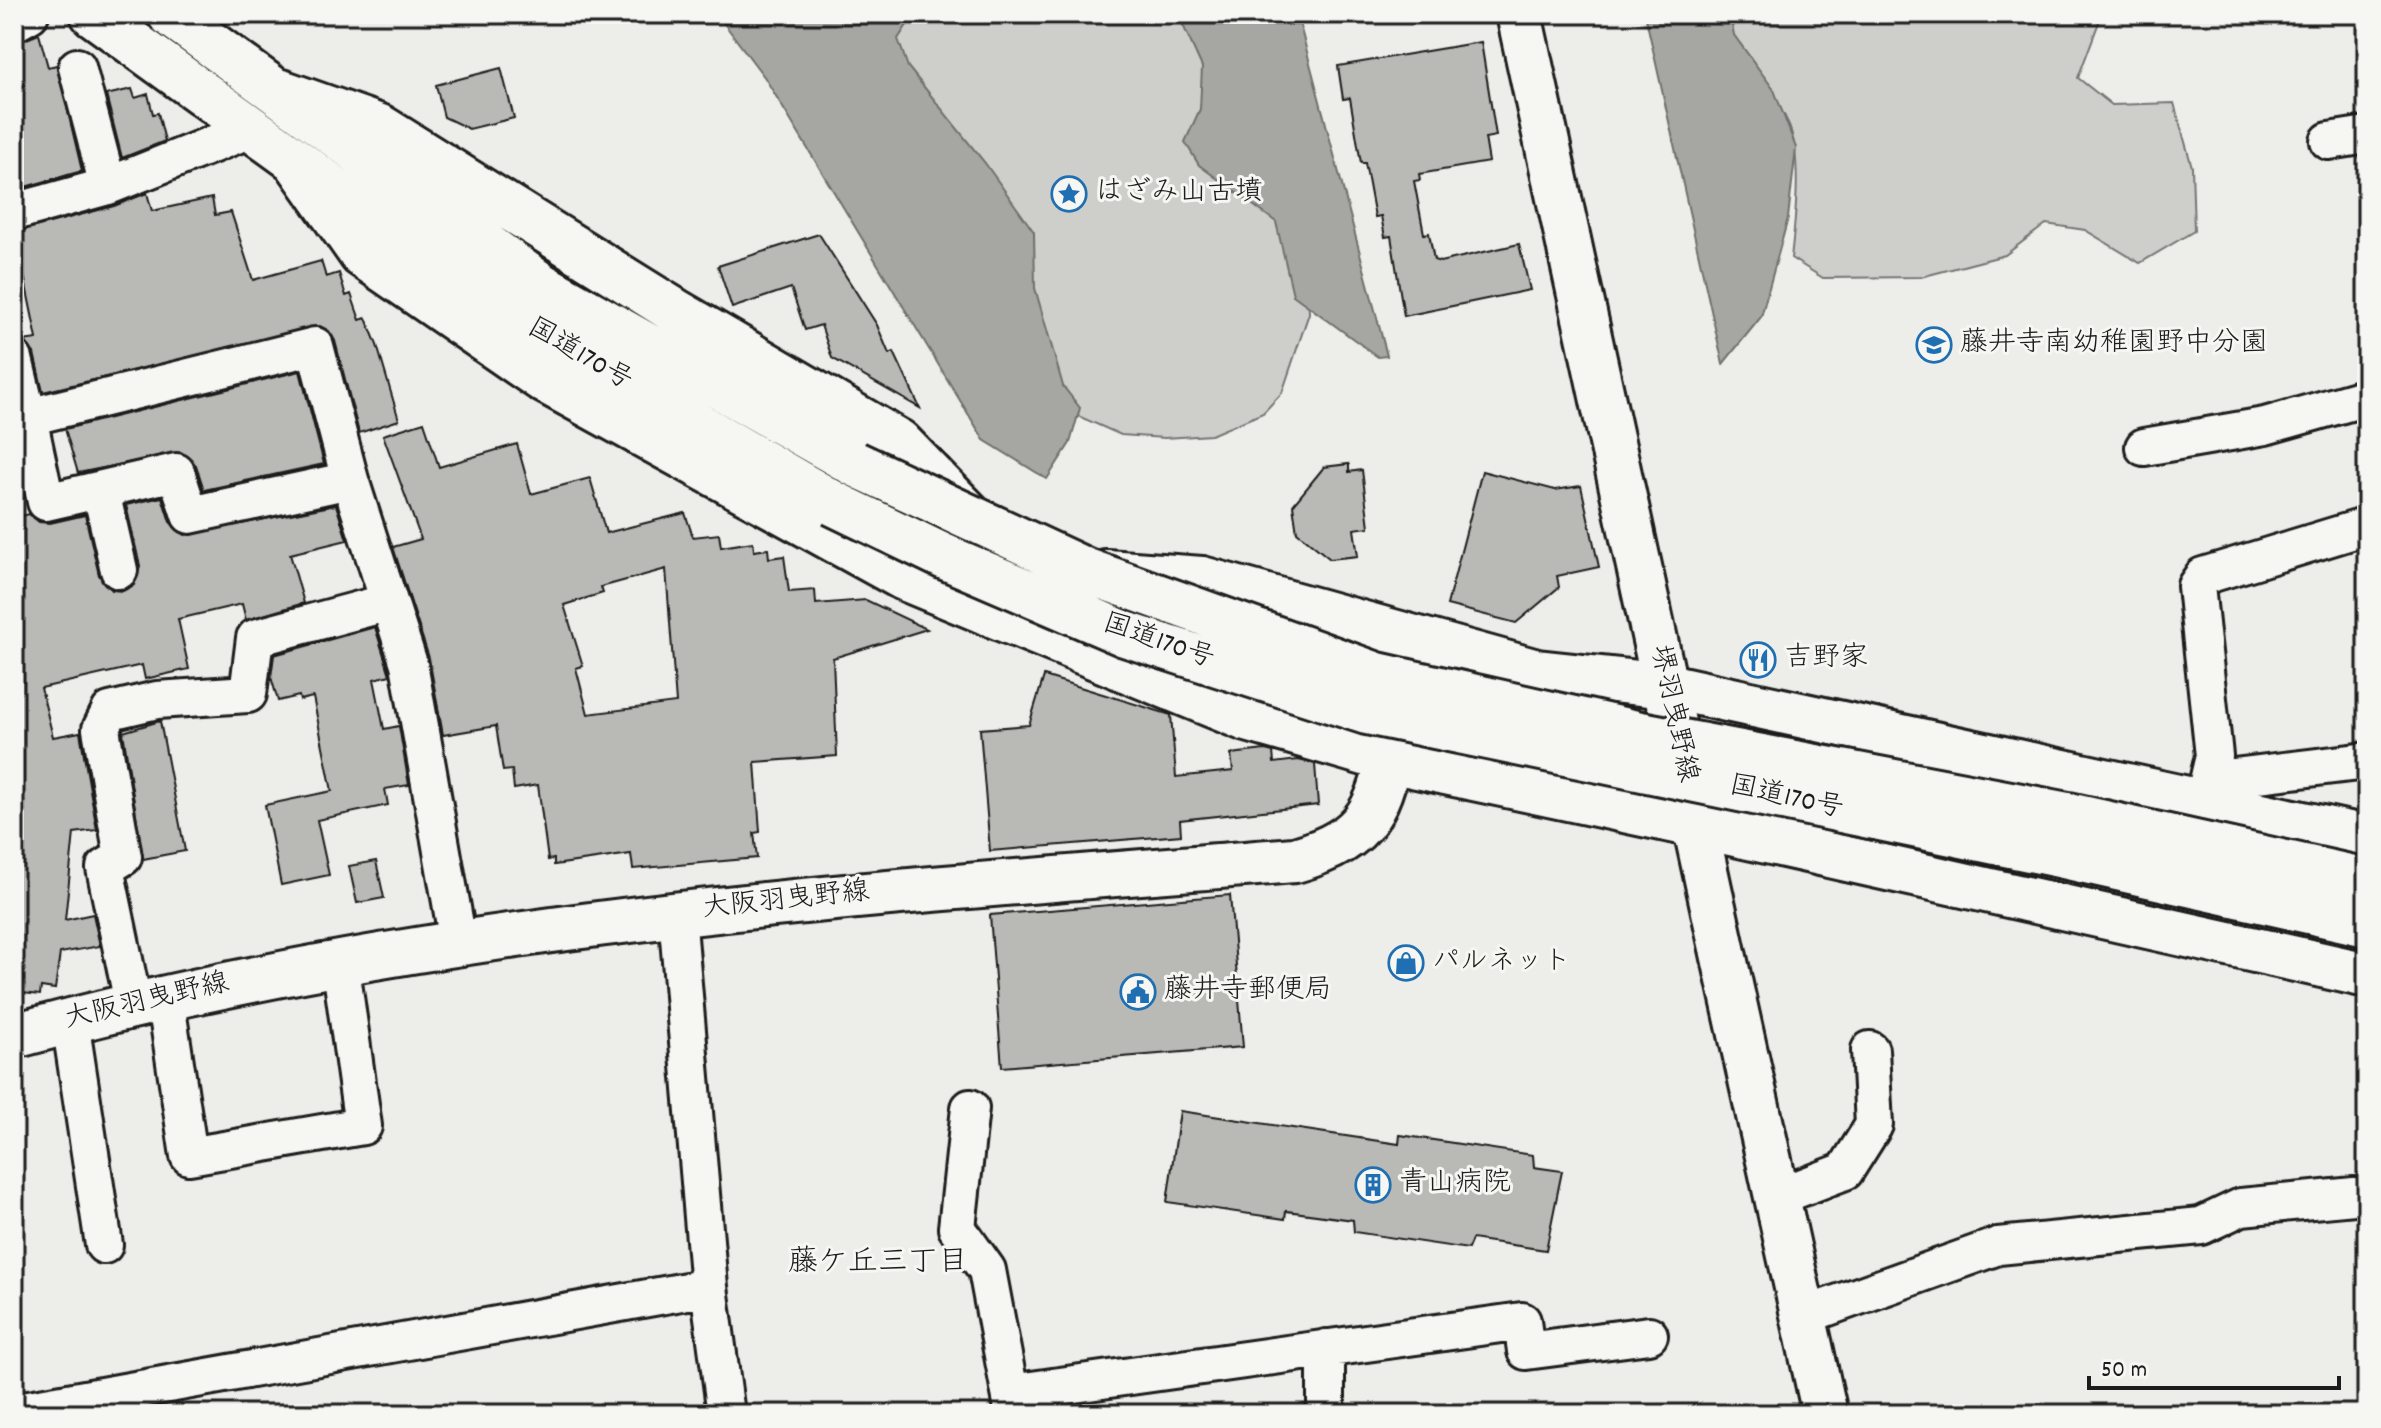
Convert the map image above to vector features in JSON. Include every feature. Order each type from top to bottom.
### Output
[{"type":"main road","name":"国道170号","points":[[93,14],[516,320],[833,503],[943,556],[1125,634],[1367,712],[2059,855],[2367,924]]},
{"type":"main road","name":"国道170号","points":[[170,14],[281,92],[541,285],[855,464],[1084,570],[1377,675],[1636,733],[2068,815],[2367,881]]},
{"type":"main road","name":"堺羽曳野線","points":[[1519,14],[1825,1414]]},
{"type":"main road","points":[[281,92],[380,127],[675,311],[899,442],[988,534],[1063,570],[1202,579],[1537,672],[1667,686],[2206,792],[2367,838]]},
{"type":"main road","points":[[298,164],[362,255],[542,379],[904,578],[1244,718],[1389,760],[2367,975]]},
{"type":"main road","name":"大阪羽曳野線","points":[[14,1036],[149,1000],[340,961],[458,942],[824,897],[1295,860],[1330,851],[1352,837],[1368,821],[1389,760],[1416,638]]},
{"type":"street","points":[[14,23],[30,14]]},
{"type":"street","points":[[77,67],[108,186]]},
{"type":"street","points":[[14,212],[108,186],[220,144],[251,129]]},
{"type":"street","points":[[2329,141],[2367,135]]},
{"type":"street","points":[[28,417],[315,346],[350,480],[409,664],[458,942]]},
{"type":"street","points":[[14,359],[46,502],[101,492],[176,472],[190,515],[350,480]]},
{"type":"street","points":[[2144,447],[2265,426],[2367,397]]},
{"type":"street","points":[[101,492],[119,570]]},
{"type":"street","points":[[2367,526],[2203,576],[2196,586],[2214,756],[2206,792],[2367,761]]},
{"type":"street","points":[[340,961],[363,1126],[189,1156],[149,1000],[105,868],[123,857],[101,729],[110,711],[157,700],[248,694],[255,638],[389,602]]},
{"type":"street","points":[[677,914],[709,1287],[726,1414]]},
{"type":"street","points":[[70,1021],[104,1245]]},
{"type":"street","points":[[1777,1197],[1845,1171],[1874,1125],[1870,1050]]},
{"type":"street","points":[[970,1108],[957,1228],[987,1270],[1012,1404],[1326,1348],[1522,1321],[1526,1351],[1649,1335]]},
{"type":"street","points":[[1803,1316],[1998,1246],[2201,1226],[2241,1207],[2354,1196]]},
{"type":"street","points":[[17,1406],[709,1287]]},
{"type":"street","points":[[1326,1348],[1326,1414]]},
{"type":"shaded area","points":[[717,14],[914,14],[898,39],[908,67],[985,163],[1034,232],[1035,288],[1063,386],[1080,408],[1070,443],[1047,479],[984,440],[765,78]]},
{"type":"shaded area","points":[[908,14],[1210,14],[1307,263],[1309,313],[1282,393],[1263,413],[1211,435],[1165,438],[1121,435],[1078,416],[881,34]]},
{"type":"shaded area","points":[[1178,14],[1297,14],[1387,356],[1378,357],[1293,295],[1276,222],[1199,165],[1185,142],[1200,109],[1202,67]]},
{"type":"shaded area","points":[[1645,14],[1730,14],[1734,35],[1774,90],[1796,148],[1788,218],[1761,317],[1723,364]]},
{"type":"shaded area","points":[[1719,14],[2102,14],[2078,78],[2112,105],[2174,103],[2192,167],[2194,231],[2140,263],[2085,230],[2046,224],[2005,255],[1921,277],[1823,278],[1791,258],[1797,171],[1788,123],[1733,43]]},
{"type":"building","points":[[39,34],[48,67],[57,65],[82,171],[14,190],[14,44]]},
{"type":"building","points":[[1481,42],[1496,136],[1485,138],[1489,162],[1419,174],[1420,180],[1414,181],[1424,234],[1429,233],[1434,260],[1440,262],[1519,244],[1530,290],[1404,316],[1391,236],[1385,237],[1381,216],[1375,217],[1365,163],[1361,163],[1350,98],[1343,99],[1338,66]]},
{"type":"building","points":[[501,68],[514,118],[469,129],[444,117],[436,85]]},
{"type":"building","points":[[132,89],[135,98],[148,94],[153,114],[158,113],[165,141],[122,158],[106,95]]},
{"type":"building","points":[[147,193],[152,211],[212,198],[215,215],[231,212],[253,280],[321,261],[326,277],[339,273],[346,296],[351,294],[360,320],[366,318],[399,420],[359,433],[335,341],[329,331],[320,326],[43,392],[34,353],[23,341],[37,339],[15,232],[114,206]]},
{"type":"building","points":[[819,234],[877,325],[889,354],[894,352],[920,408],[832,358],[821,325],[805,330],[791,288],[732,308],[718,266]]},
{"type":"building","points":[[300,371],[324,464],[204,490],[196,465],[181,452],[78,473],[65,429]]},
{"type":"building","points":[[424,422],[439,467],[517,444],[531,494],[590,478],[606,533],[685,513],[693,537],[719,534],[721,547],[753,542],[754,551],[768,549],[769,558],[784,556],[789,592],[815,590],[816,604],[866,600],[927,629],[833,658],[837,756],[755,762],[760,832],[754,833],[757,858],[633,869],[631,854],[554,865],[554,859],[548,860],[538,785],[514,789],[512,770],[503,771],[496,726],[443,735],[429,658],[393,547],[421,539],[383,435]],"holes":[[[666,569],[676,703],[588,714],[576,668],[583,666],[564,605],[603,593],[601,587]]]},
{"type":"building","points":[[1349,464],[1349,472],[1362,470],[1369,527],[1354,529],[1358,556],[1330,559],[1297,532],[1293,505],[1324,467]]},
{"type":"building","points":[[1482,471],[1555,490],[1581,486],[1599,567],[1557,576],[1559,587],[1516,623],[1447,605]]},
{"type":"building","points":[[162,497],[170,522],[185,535],[336,505],[347,540],[290,554],[304,603],[246,620],[242,604],[178,619],[189,669],[145,679],[142,665],[41,688],[53,737],[80,732],[97,830],[74,833],[65,920],[93,914],[100,946],[60,953],[55,989],[41,987],[40,995],[14,992],[14,518],[29,514],[39,522],[50,523],[85,515],[99,575],[112,590],[123,591],[134,585],[140,566],[126,505]]},
{"type":"building","points":[[375,627],[390,675],[374,679],[384,729],[399,726],[409,785],[385,789],[388,805],[317,820],[329,875],[281,885],[265,805],[332,791],[313,697],[300,700],[299,696],[278,701],[271,677],[274,655]]},
{"type":"building","points":[[1044,676],[1171,715],[1176,777],[1233,771],[1231,754],[1265,750],[1273,752],[1274,763],[1298,760],[1315,764],[1318,805],[1180,820],[1181,835],[990,851],[980,729],[1029,725]]},
{"type":"building","points":[[160,721],[185,851],[143,859],[123,732]]},
{"type":"building","points":[[376,861],[384,898],[357,903],[349,866]]},
{"type":"building","points":[[1230,895],[1243,1047],[1002,1067],[990,915]]},
{"type":"building","name":"青山病院","points":[[1180,1111],[1399,1144],[1400,1135],[1533,1155],[1534,1167],[1562,1171],[1546,1250],[1472,1239],[1468,1249],[1354,1232],[1353,1220],[1286,1211],[1285,1219],[1167,1202]]},
{"type":"place","name":"はざみ山古墳","points":[[1069,194]]},
{"type":"place","name":"藤井寺南幼稚園野中分園","points":[[1934,345]]},
{"type":"place","name":"吉野家","points":[[1758,660]]},
{"type":"place","name":"パルネット","points":[[1406,963]]},
{"type":"place","name":"藤井寺郵便局","points":[[1138,992]]},
{"type":"place","name":"青山病院","points":[[1373,1185]]},
{"type":"district","name":"藤ケ丘三丁目","points":[[878,1264]]}]
